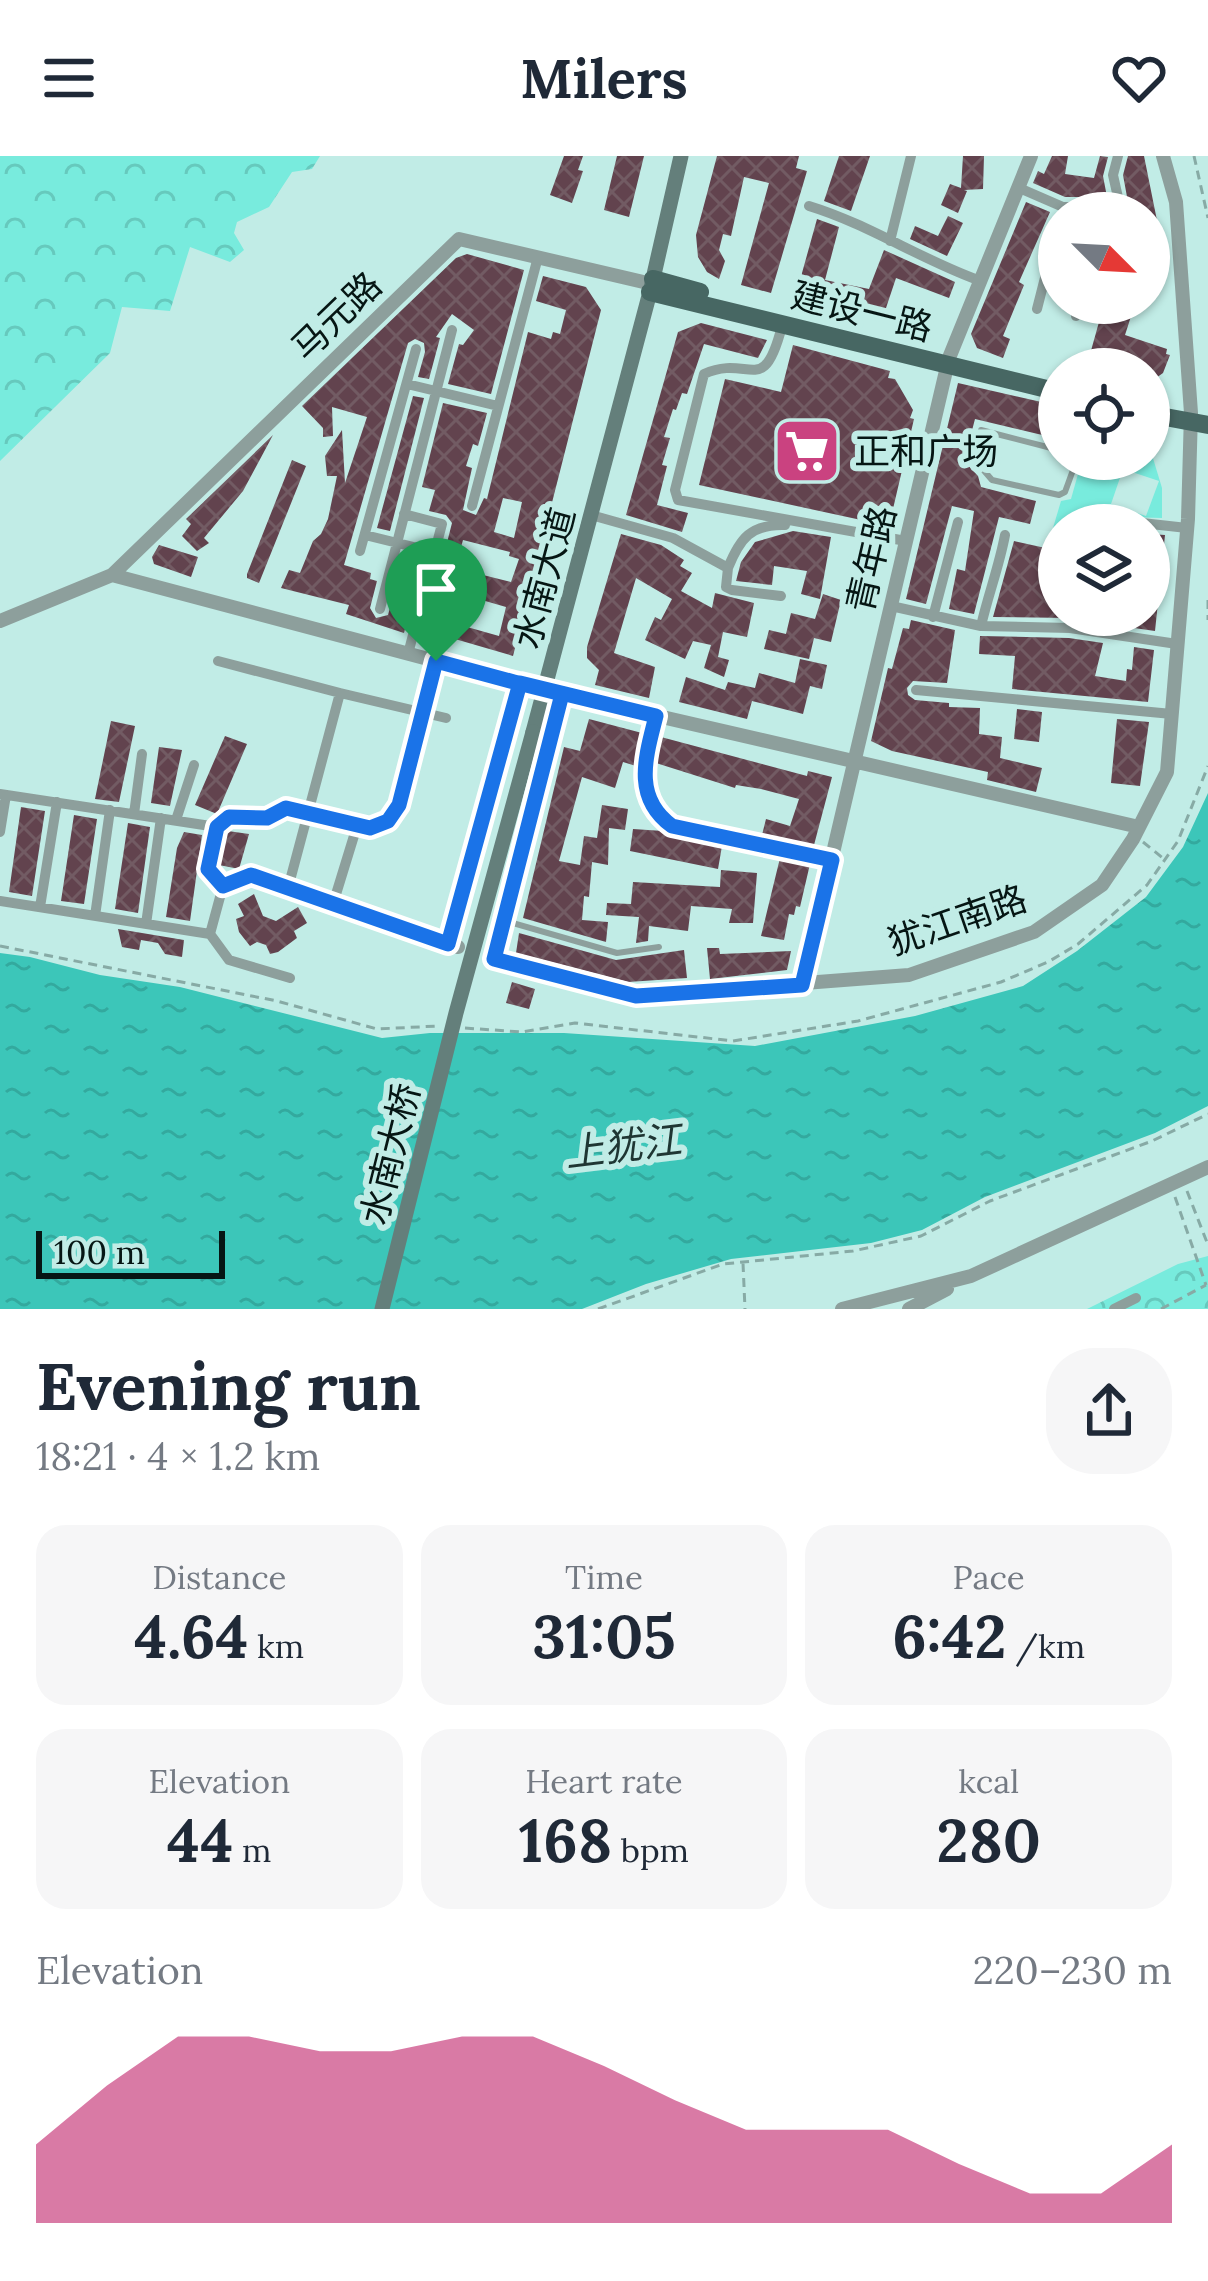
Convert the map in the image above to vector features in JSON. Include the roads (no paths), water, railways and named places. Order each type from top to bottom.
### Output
[{"type":"main road","name":"水南大道","points":[[456,1013],[533,732],[553,692],[591,515],[681,156]]},
{"type":"main road","name":"建设一路","points":[[652,285],[782,326],[1038,386]]},
{"type":"main road","points":[[652,285],[948,362],[1038,379]]},
{"type":"main road","name":"水南大桥","points":[[382,1309],[456,1013]]},
{"type":"street","points":[[890,241],[910,156]]},
{"type":"street","name":"青年路","points":[[802,985],[948,362],[1030,156]]},
{"type":"street","points":[[1117,192],[1113,176],[1118,156]]},
{"type":"street","name":"犹江南路","points":[[553,692],[492,959],[636,996],[908,975],[1034,932],[1102,885],[1140,834],[1167,772],[1199,419],[1176,202],[1163,156]]},
{"type":"street","points":[[1017,188],[1038,198]]},
{"type":"street","points":[[809,206],[850,218],[931,263],[979,280]]},
{"type":"street","name":"马元路","points":[[112,574],[459,238],[652,285]]},
{"type":"street","points":[[472,506],[538,257]]},
{"type":"street","points":[[1037,309],[1038,305]]},
{"type":"street","points":[[782,326],[772,358],[763,369],[722,367],[704,374],[675,490],[678,500],[906,541]]},
{"type":"street","points":[[380,609],[452,330]]},
{"type":"street","points":[[360,551],[416,349]]},
{"type":"street","points":[[407,384],[498,406]]},
{"type":"street","points":[[404,514],[442,524],[409,654]]},
{"type":"street","points":[[591,515],[674,538],[728,568]]},
{"type":"street","points":[[933,617],[958,522]]},
{"type":"street","points":[[782,596],[726,586],[740,541],[753,528],[777,524],[830,527]]},
{"type":"street","points":[[1170,526],[1187,528]]},
{"type":"street","points":[[365,535],[434,552]]},
{"type":"street","points":[[981,626],[987,596],[996,583],[1004,535]]},
{"type":"street","points":[[0,621],[112,574],[553,692],[855,761],[1140,834]]},
{"type":"street","points":[[891,606],[981,626],[1070,628],[1177,644]]},
{"type":"street","points":[[223,886],[208,869],[217,827],[229,817],[267,818],[286,808],[357,826],[382,825],[396,811],[436,661]]},
{"type":"street","points":[[218,662],[446,718]]},
{"type":"street","points":[[223,886],[251,875],[453,946],[520,683]]},
{"type":"street","points":[[916,690],[1172,714]]},
{"type":"street","points":[[288,888],[340,693]]},
{"type":"street","points":[[656,716],[643,770],[659,817],[672,826],[832,860]]},
{"type":"street","points":[[134,814],[142,754]]},
{"type":"street","points":[[176,820],[194,765]]},
{"type":"street","points":[[0,832],[3,794],[217,827]]},
{"type":"street","points":[[40,908],[57,802]]},
{"type":"street","points":[[95,916],[110,810]]},
{"type":"street","points":[[146,924],[161,818]]},
{"type":"street","points":[[333,904],[357,826]]},
{"type":"street","points":[[210,934],[223,886]]},
{"type":"street","points":[[0,901],[210,934],[229,960],[290,978]]},
{"type":"street","points":[[909,1309],[1208,1167]]},
{"type":"street","points":[[842,1309],[971,1276]]},
{"type":"street","points":[[1114,1309],[1136,1298]]},
{"type":"lane","points":[[1038,445],[981,430],[974,459],[992,480],[1059,495],[1069,480]]},
{"type":"lane","points":[[504,920],[617,952],[659,947]]},
{"type":"water","name":"上犹江","points":[[1208,793],[1208,1106],[1155,1133],[985,1197],[922,1230],[871,1243],[731,1259],[582,1309],[0,1309],[0,953],[180,987],[382,1038],[430,1033],[564,1033],[755,1046],[915,1016],[1023,986],[1146,897],[1183,847]]},
{"type":"place","name":"正和广场","points":[[807,451]]}]
